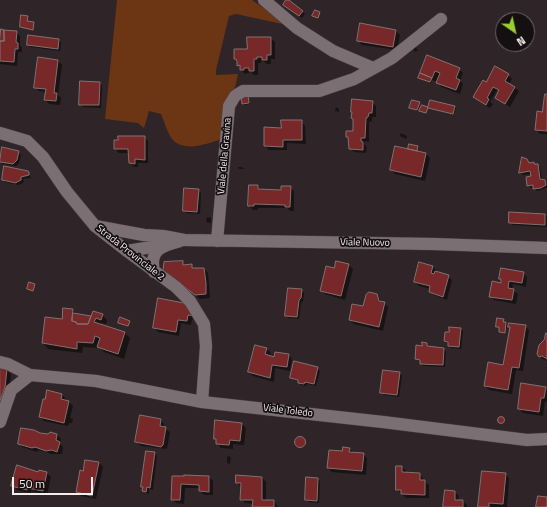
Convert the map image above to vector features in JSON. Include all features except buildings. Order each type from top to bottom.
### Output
[{"type":"street","points":[[264,0],[298,28],[333,52],[373,68]]},
{"type":"street","name":"Viale della Gravina","points":[[217,241],[229,106],[235,96],[243,91],[319,91],[354,78],[392,58],[441,20]]},
{"type":"street","name":"Strada Provinciale 2","points":[[0,133],[27,141],[43,157],[67,192],[95,226],[154,272],[176,287],[190,300],[204,324],[206,346],[202,402]]},
{"type":"street","name":"Viale Nuovo","points":[[95,226],[144,236],[163,236],[184,240],[434,244],[547,248]]},
{"type":"street","points":[[127,251],[134,242],[144,236]]},
{"type":"street","name":"Viale Nuovo","points":[[127,251],[184,240]]},
{"type":"street","points":[[154,272],[152,261],[156,252],[164,245]]},
{"type":"street","points":[[0,362],[8,364],[30,375],[11,390],[0,422]]},
{"type":"street","name":"Viale Toledo","points":[[30,375],[96,381],[202,402],[390,422],[527,440],[547,439]]},
{"type":"shaded area","points":[[117,0],[252,0],[287,25],[236,14],[229,16],[216,75],[238,74],[224,138],[198,146],[184,146],[178,144],[169,135],[161,114],[149,111],[144,128],[138,123],[105,119]]}]
